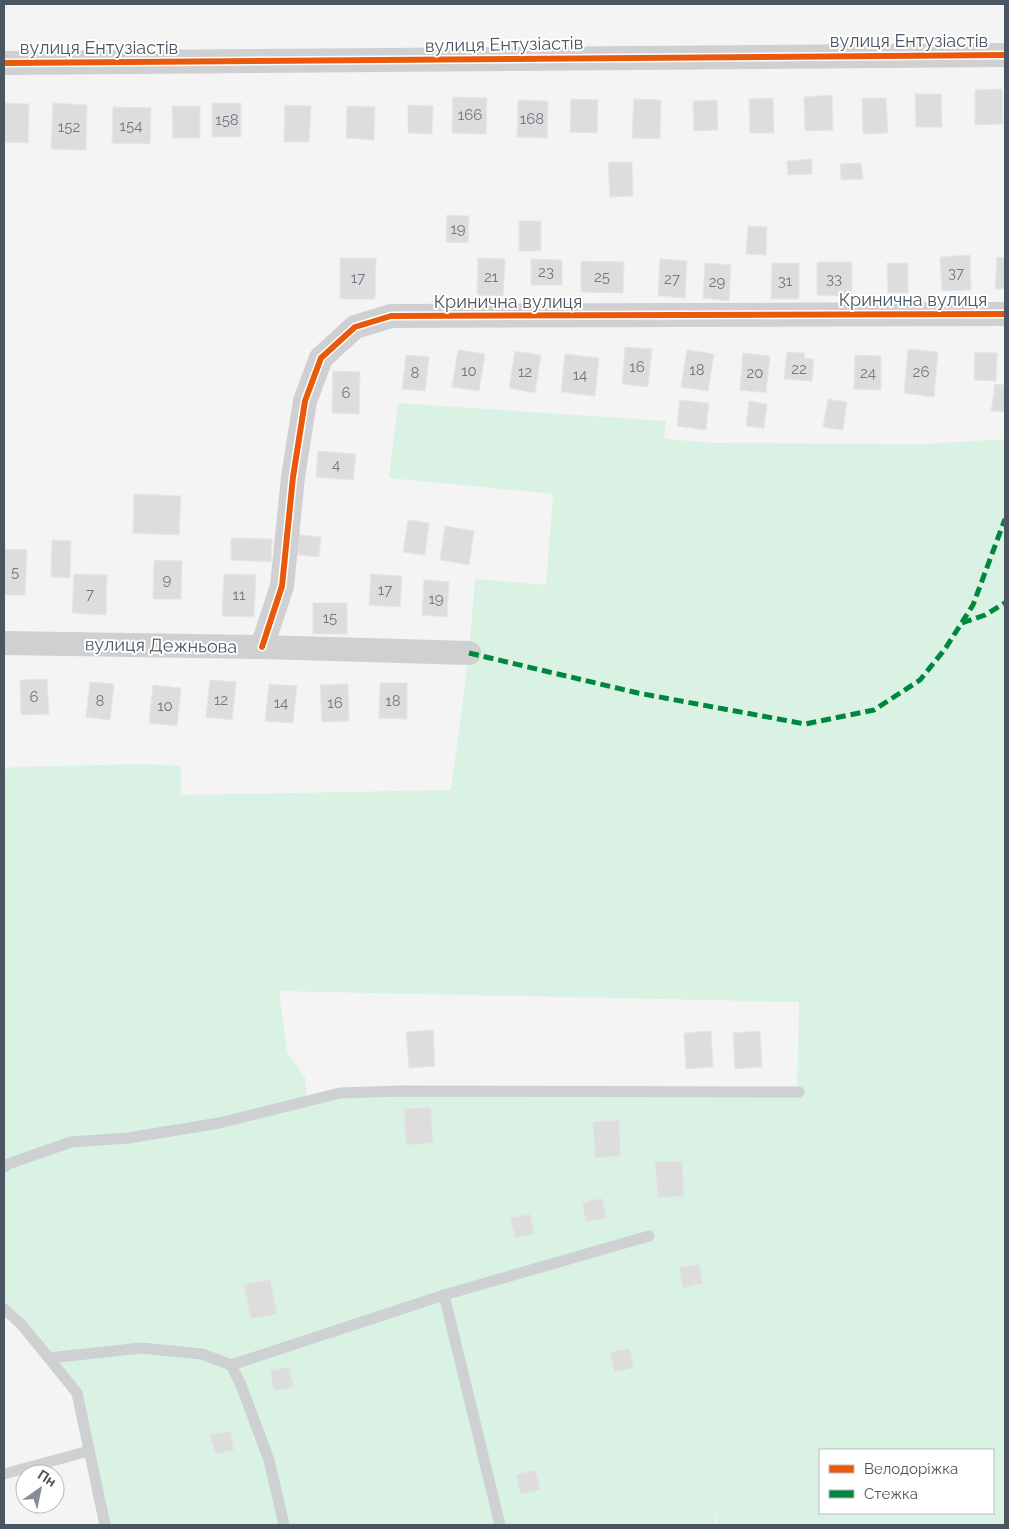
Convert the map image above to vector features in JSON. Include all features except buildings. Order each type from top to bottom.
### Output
[{"type":"street","name":"вулиця Ентузіастів","points":[[4,63],[1005,55]]},
{"type":"street","name":"Кринична вулиця","points":[[262,646],[282,586],[294,476],[305,401],[321,358],[356,326],[390,316],[1005,314]]},
{"type":"street","name":"вулиця Дежньова","points":[[4,643],[262,646],[469,652]]},
{"type":"lane","points":[[4,1167],[71,1142],[128,1138],[219,1124],[340,1093],[401,1091],[799,1092]]},
{"type":"lane","points":[[49,1358],[141,1348],[202,1354],[231,1365],[444,1294],[649,1236]]},
{"type":"lane","points":[[444,1294],[500,1525]]},
{"type":"lane","points":[[4,1309],[22,1325],[77,1392],[105,1525]]},
{"type":"lane","points":[[231,1365],[241,1385],[269,1460],[284,1525]]},
{"type":"lane","points":[[4,1474],[89,1451]]},
{"type":"green space","points":[[398,403],[666,421],[664,439],[715,443],[926,444],[1005,439],[1005,1525],[717,1525],[716,1510],[715,1525],[105,1525],[77,1393],[4,1309],[4,770],[13,767],[143,764],[181,766],[181,795],[451,790],[469,653],[475,579],[546,585],[553,494],[389,478]],"holes":[[[279,991],[799,1002],[797,1094],[340,1093],[307,1101],[305,1077],[287,1052]]]},
{"type":"marked path","points":[[469,653],[638,693],[805,724],[874,710],[920,680],[945,649],[973,605],[1005,519]]},
{"type":"marked path","points":[[962,623],[985,615],[1005,603]]},
{"type":"cycle path","points":[[4,63],[1005,55]]},
{"type":"cycle path","points":[[262,647],[282,586],[293,477],[305,401],[321,358],[355,327],[391,316],[1005,314]]}]
